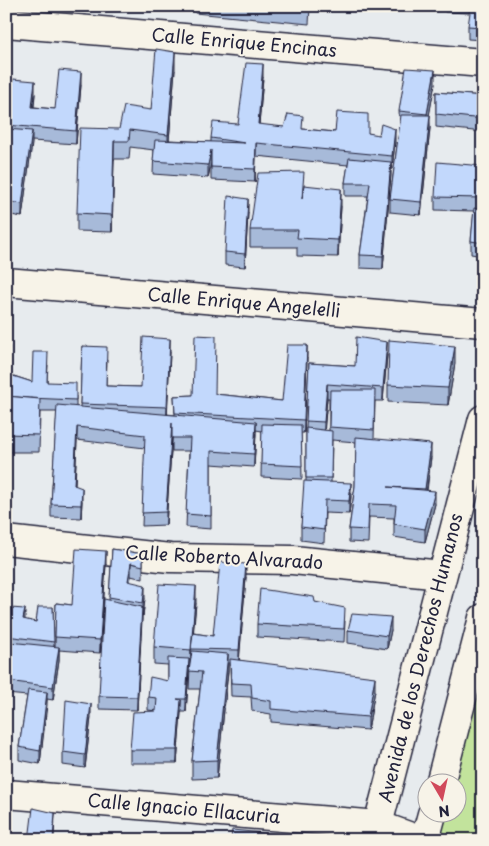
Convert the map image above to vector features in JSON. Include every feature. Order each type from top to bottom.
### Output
[{"type":"street","name":"Calle Enrique Encinas","points":[[6,23],[483,63]]},
{"type":"street","name":"Calle Enrique Angelelli","points":[[6,282],[483,323]]},
{"type":"street","name":"Avenida de los Derechos Humanos","points":[[376,832],[483,419]]},
{"type":"street","name":"Calle Roberto Alvarado","points":[[6,540],[170,558],[293,560],[442,576]]},
{"type":"street","points":[[443,774],[483,618]]},
{"type":"street","name":"Calle Ignacio Ellacuria","points":[[6,794],[376,832],[420,840]]},
{"type":"street","points":[[425,840],[429,824]]},
{"type":"green space","points":[[483,611],[483,840],[431,840],[432,824],[466,824],[466,774],[442,774]]},
{"type":"building","points":[[263,6],[310,6],[309,11]]},
{"type":"building","points":[[471,6],[483,6],[483,27],[468,26]]},
{"type":"building","points":[[156,49],[175,52],[168,135],[130,130],[129,141],[114,141],[112,215],[77,213],[80,128],[119,129],[124,106],[151,110]]},
{"type":"building","points":[[246,63],[263,64],[258,124],[284,127],[288,114],[303,116],[302,129],[335,132],[337,112],[368,114],[368,133],[379,135],[381,124],[395,129],[392,156],[256,143],[255,169],[211,167],[211,150],[208,165],[153,161],[155,140],[245,143],[211,138],[213,122],[238,124]]},
{"type":"building","points":[[406,68],[435,70],[427,114],[399,111]]},
{"type":"building","points":[[59,70],[81,72],[76,131],[6,125],[6,102],[11,102],[13,79],[35,81],[32,107],[55,109]]},
{"type":"building","points":[[436,92],[483,96],[483,119],[436,114]]},
{"type":"building","points":[[401,115],[430,115],[421,202],[390,199]]},
{"type":"building","points":[[6,129],[32,131],[22,204],[6,201]]},
{"type":"building","points":[[349,158],[391,162],[383,256],[360,255],[370,183],[345,183]]},
{"type":"building","points":[[437,162],[483,166],[483,194],[480,198],[435,197]]},
{"type":"building","points":[[304,172],[302,199],[304,185],[341,189],[338,240],[297,238],[298,230],[250,230],[258,173]]},
{"type":"building","points":[[228,196],[248,199],[245,254],[225,252]]},
{"type":"building","points":[[474,208],[483,210],[483,243],[471,241]]},
{"type":"building","points":[[6,316],[10,316],[7,374],[32,382],[33,352],[48,352],[47,382],[76,383],[76,400],[6,396]]},
{"type":"building","points":[[195,335],[216,336],[215,394],[282,401],[287,345],[307,345],[304,420],[175,413],[174,396],[193,395]]},
{"type":"building","points":[[143,337],[170,339],[167,407],[80,404],[82,346],[107,347],[106,386],[141,387]]},
{"type":"building","points":[[356,337],[387,342],[383,388],[327,384],[324,422],[306,421],[309,363],[355,366]]},
{"type":"building","points":[[389,340],[455,346],[448,388],[388,385]]},
{"type":"building","points":[[330,390],[375,390],[374,430],[329,427]]},
{"type":"building","points":[[6,396],[40,399],[39,435],[6,434]]},
{"type":"building","points":[[57,405],[256,422],[254,454],[211,451],[211,516],[186,514],[190,438],[172,438],[172,423],[166,512],[142,513],[145,435],[77,427],[74,485],[82,488],[81,505],[51,504]]},
{"type":"building","points":[[262,424],[301,425],[302,466],[261,464]]},
{"type":"building","points":[[306,428],[332,431],[331,478],[306,478]]},
{"type":"building","points":[[356,437],[431,444],[425,489],[388,487],[435,491],[425,529],[394,524],[396,505],[369,504],[368,530],[349,529],[355,486]]},
{"type":"building","points":[[304,481],[351,483],[349,501],[325,500],[324,530],[301,527]]},
{"type":"building","points":[[76,549],[106,551],[100,640],[55,637],[56,603],[72,605]]},
{"type":"building","points":[[112,549],[143,554],[143,566],[131,563],[128,581],[145,585],[143,603],[109,597]]},
{"type":"building","points":[[220,562],[246,564],[239,650],[191,649],[193,633],[213,636]]},
{"type":"building","points":[[159,584],[196,586],[191,650],[154,647]]},
{"type":"building","points":[[260,589],[314,597],[315,602],[345,608],[344,629],[257,624]]},
{"type":"building","points":[[104,599],[142,607],[137,697],[99,696]]},
{"type":"building","points":[[38,607],[53,607],[54,642],[6,636],[6,621],[7,629],[10,608],[25,609],[23,619],[36,622]]},
{"type":"building","points":[[352,614],[391,617],[387,636],[348,630]]},
{"type":"building","points":[[9,642],[59,647],[53,687],[7,681]]},
{"type":"building","points":[[192,651],[228,654],[217,760],[192,761],[202,672],[189,671]]},
{"type":"building","points":[[168,658],[189,659],[186,699],[177,699],[181,700],[177,750],[130,750],[133,712],[156,711],[157,698],[148,697],[150,677],[168,681]]},
{"type":"building","points":[[230,659],[375,677],[368,717],[271,709],[271,701],[252,698],[251,684],[231,683]]},
{"type":"building","points":[[28,690],[47,692],[40,751],[19,747]]},
{"type":"building","points":[[66,700],[91,704],[85,755],[63,752]]},
{"type":"building","points":[[33,808],[55,813],[53,840],[29,840]]},
{"type":"building","points":[[232,830],[283,835],[281,840],[231,840]]}]
